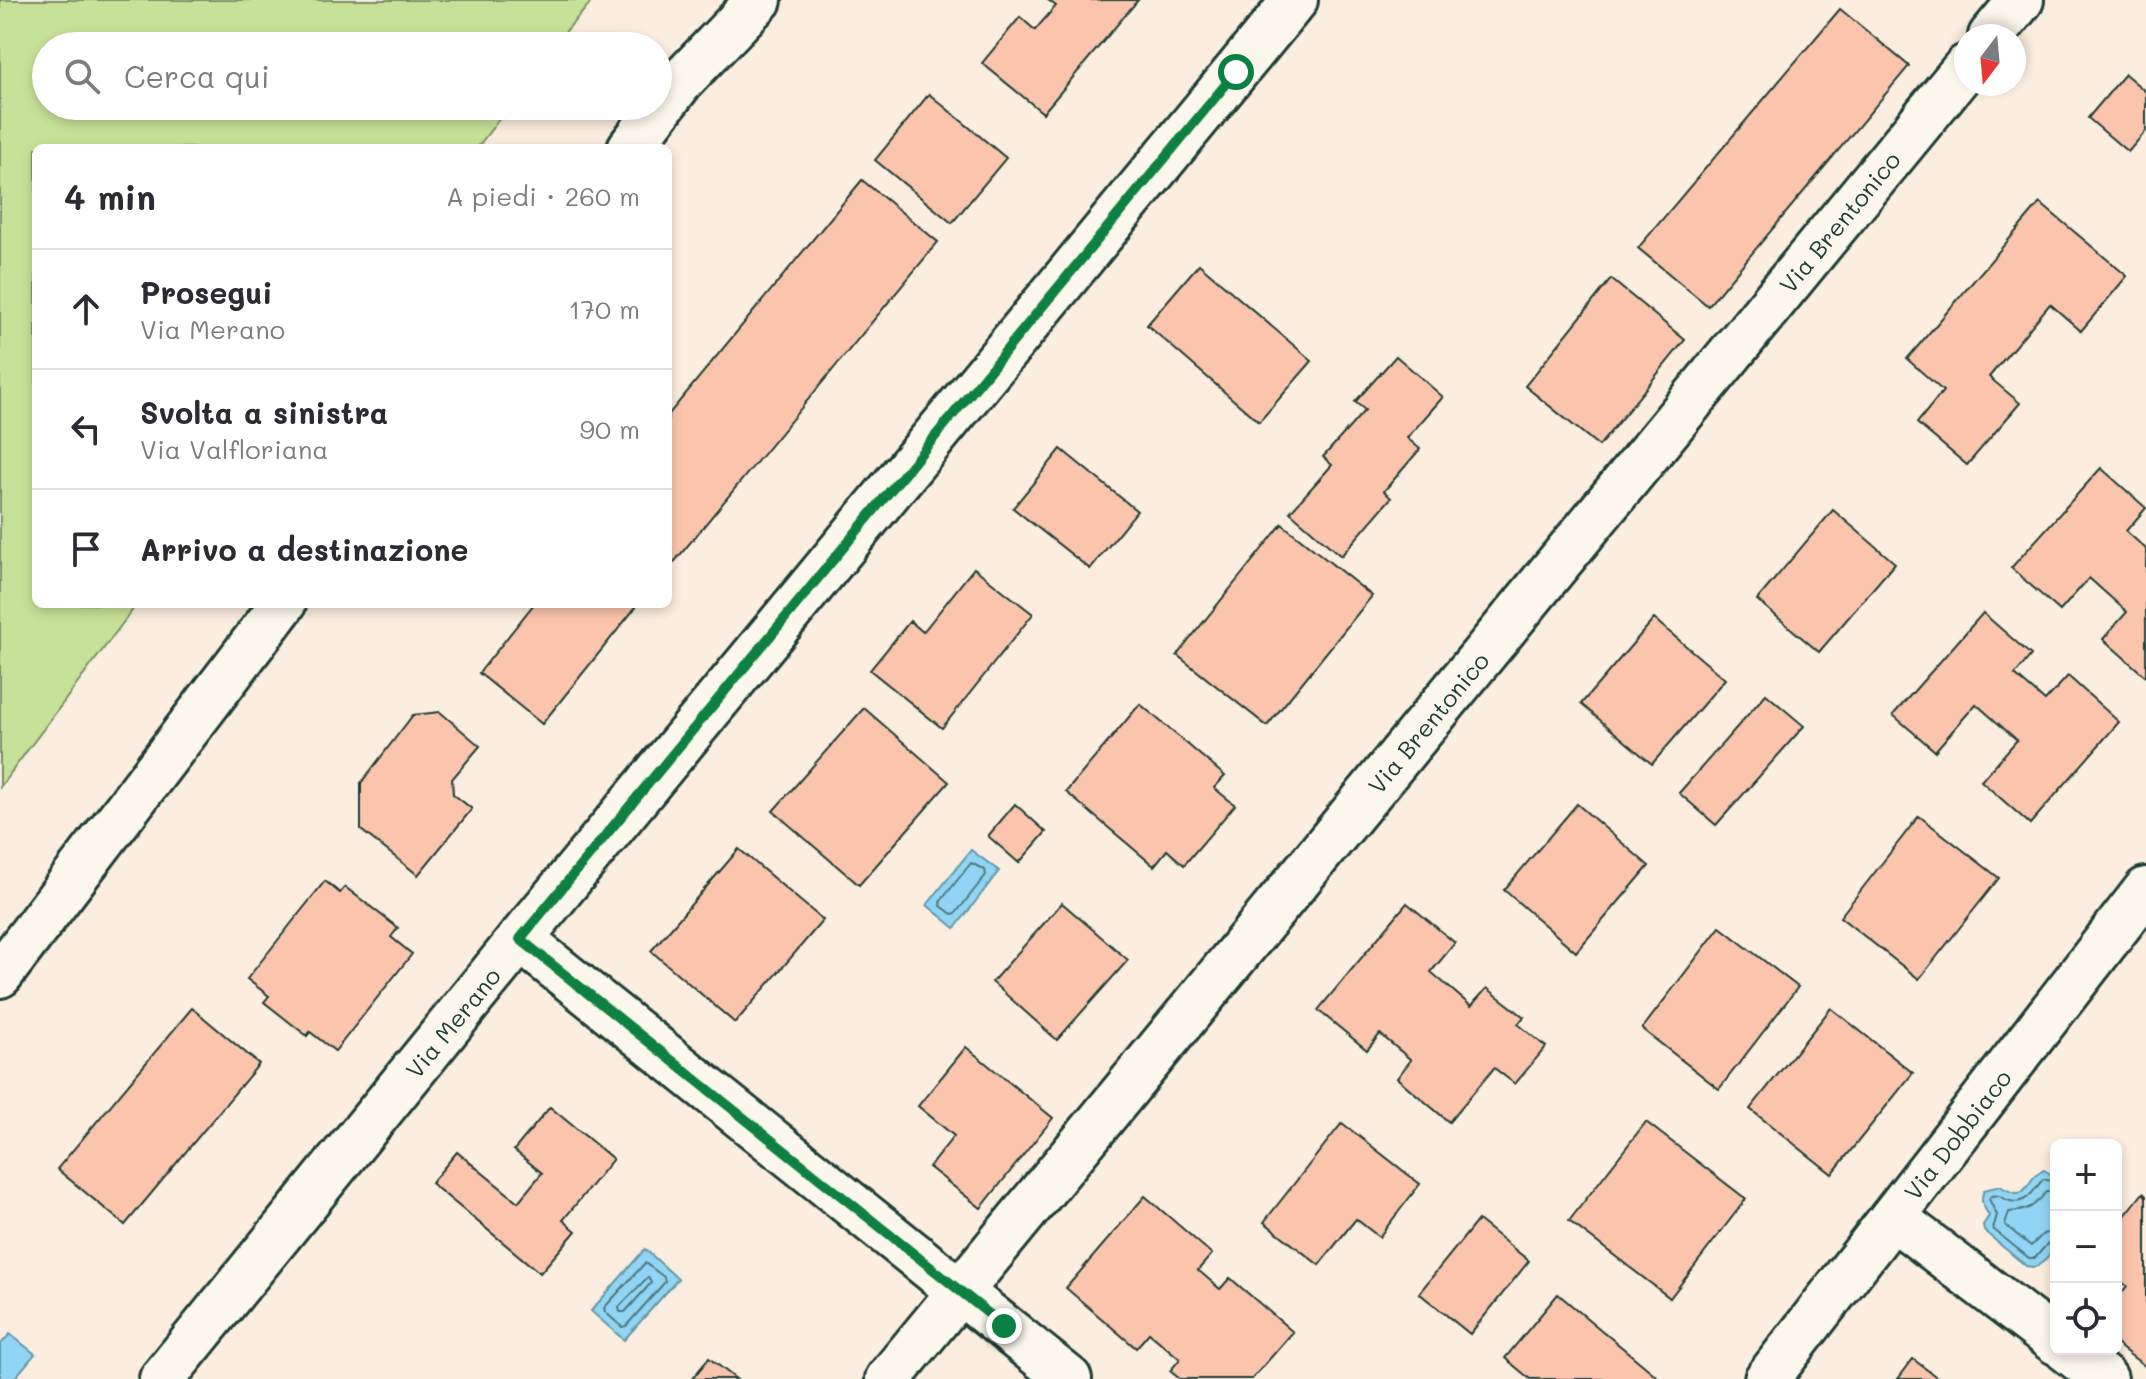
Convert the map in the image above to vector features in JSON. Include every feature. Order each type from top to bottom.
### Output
[{"type":"street","points":[[672,93],[759,0]]},
{"type":"street","name":"Via Merano","points":[[162,1379],[520,939],[1295,0]]},
{"type":"street","points":[[2001,24],[2021,0]]},
{"type":"street","name":"Via Brentonico","points":[[888,1379],[1954,82]]},
{"type":"street","points":[[633,144],[651,120]]},
{"type":"street","points":[[0,975],[280,608]]},
{"type":"street","name":"Via Dobbiaco","points":[[1767,1379],[2146,890]]},
{"type":"street","points":[[520,939],[1069,1379]]},
{"type":"street","points":[[1893,1217],[2050,1337]]},
{"type":"street","points":[[2074,1355],[2105,1379]]},
{"type":"green space","points":[[0,0],[593,0],[565,32],[32,32],[32,120],[498,120],[480,144],[32,144],[32,608],[134,608],[0,787]]},
{"type":"water","points":[[971,850],[999,871],[955,928],[927,905]]},
{"type":"water","points":[[2044,1170],[2050,1174],[2050,1252],[2034,1267],[2026,1266],[1984,1231],[1983,1225],[1989,1216],[1982,1198],[1984,1190],[2000,1186],[2022,1192]]},
{"type":"water","points":[[645,1249],[678,1279],[624,1340],[591,1311]]},
{"type":"water","points":[[10,1334],[35,1354],[14,1379],[0,1379],[0,1345]]},
{"type":"building","points":[[1048,0],[1138,0],[1043,113],[982,63],[1020,17],[1035,30],[1056,6]]},
{"type":"building","points":[[1840,9],[1909,66],[1708,306],[1638,248]]},
{"type":"building","points":[[2125,74],[2146,92],[2146,131],[2128,152],[2088,118]]},
{"type":"building","points":[[929,94],[1006,158],[952,223],[875,160]]},
{"type":"building","points":[[862,180],[938,242],[672,565],[672,410]]},
{"type":"building","points":[[2040,203],[2127,276],[2081,331],[2050,304],[1989,377],[2020,403],[1967,465],[1917,423],[1943,391],[1907,359]]},
{"type":"building","points":[[1199,264],[1312,361],[1259,422],[1147,325]]},
{"type":"building","points":[[1611,279],[1685,340],[1599,446],[1525,386]]},
{"type":"building","points":[[1396,356],[1443,397],[1407,438],[1420,449],[1384,491],[1391,498],[1341,556],[1290,512],[1332,465],[1323,457],[1365,410],[1355,402]]},
{"type":"building","points":[[1061,449],[1137,511],[1090,569],[1013,508]]},
{"type":"building","points":[[2101,468],[2146,508],[2126,531],[2146,549],[2146,677],[2103,639],[2127,612],[2089,578],[2060,611],[2011,568]]},
{"type":"building","points":[[1833,510],[1895,563],[1819,652],[1757,600]]},
{"type":"building","points":[[1282,524],[1372,596],[1267,726],[1177,655]]},
{"type":"building","points":[[974,568],[1033,614],[942,728],[870,670],[910,621],[923,632]]},
{"type":"building","points":[[531,608],[635,608],[542,724],[479,673]]},
{"type":"building","points":[[1983,613],[2031,655],[2015,675],[2045,701],[2068,676],[2119,722],[2030,824],[1981,781],[2017,740],[1976,704],[1935,751],[1893,715]]},
{"type":"building","points":[[1654,619],[1725,679],[1652,764],[1581,704]]},
{"type":"building","points":[[1766,694],[1804,726],[1716,825],[1679,793]]},
{"type":"building","points":[[1140,704],[1225,776],[1214,788],[1235,805],[1184,865],[1167,850],[1154,866],[1066,792]]},
{"type":"building","points":[[864,708],[949,782],[859,885],[773,811]]},
{"type":"building","points":[[440,712],[480,746],[452,779],[453,794],[472,809],[418,875],[361,830],[361,783],[413,715]]},
{"type":"building","points":[[1015,804],[1046,832],[1019,863],[988,836]]},
{"type":"building","points":[[1577,804],[1649,866],[1576,952],[1504,890]]},
{"type":"building","points":[[1919,816],[1999,878],[1919,979],[1840,917]]},
{"type":"building","points":[[739,849],[823,920],[735,1023],[651,951]]},
{"type":"building","points":[[325,881],[340,893],[345,887],[398,928],[391,937],[412,954],[335,1051],[310,1032],[307,1036],[264,1002],[269,996],[247,979]]},
{"type":"building","points":[[1062,903],[1128,960],[1057,1040],[992,982]]},
{"type":"building","points":[[1407,903],[1455,943],[1431,972],[1471,1006],[1487,988],[1524,1017],[1518,1024],[1546,1047],[1515,1084],[1494,1068],[1449,1122],[1397,1078],[1411,1060],[1380,1034],[1367,1050],[1318,1010]]},
{"type":"building","points":[[1720,927],[1798,987],[1719,1089],[1642,1029]]},
{"type":"building","points":[[192,1008],[259,1064],[125,1225],[57,1169]]},
{"type":"building","points":[[1831,1008],[1913,1073],[1832,1174],[1750,1109]]},
{"type":"building","points":[[966,1047],[1053,1118],[981,1208],[929,1167],[954,1136],[918,1106]]},
{"type":"building","points":[[550,1107],[613,1159],[563,1220],[576,1231],[540,1273],[431,1183],[457,1152],[518,1202],[542,1173],[514,1150]]},
{"type":"building","points":[[1646,1122],[1746,1199],[1670,1298],[1569,1221]]},
{"type":"building","points":[[1342,1123],[1420,1184],[1379,1237],[1356,1219],[1319,1265],[1264,1222]]},
{"type":"building","points":[[2143,1193],[2146,1196],[2146,1367],[2122,1349],[2122,1292],[2127,1286],[2122,1282],[2122,1219]]},
{"type":"building","points":[[1145,1196],[1212,1254],[1198,1270],[1220,1289],[1230,1278],[1293,1332],[1252,1379],[1180,1379],[1170,1371],[1180,1359],[1149,1333],[1136,1348],[1066,1288]]},
{"type":"building","points":[[1478,1220],[1529,1261],[1470,1334],[1419,1293]]},
{"type":"building","points":[[1558,1294],[1660,1379],[1530,1379],[1505,1358]]},
{"type":"building","points":[[709,1358],[736,1379],[692,1379]]},
{"type":"building","points":[[1913,1359],[1939,1379],[1898,1379]]},
{"type":"route","points":[[1004,1326],[520,939],[1236,72]]}]
